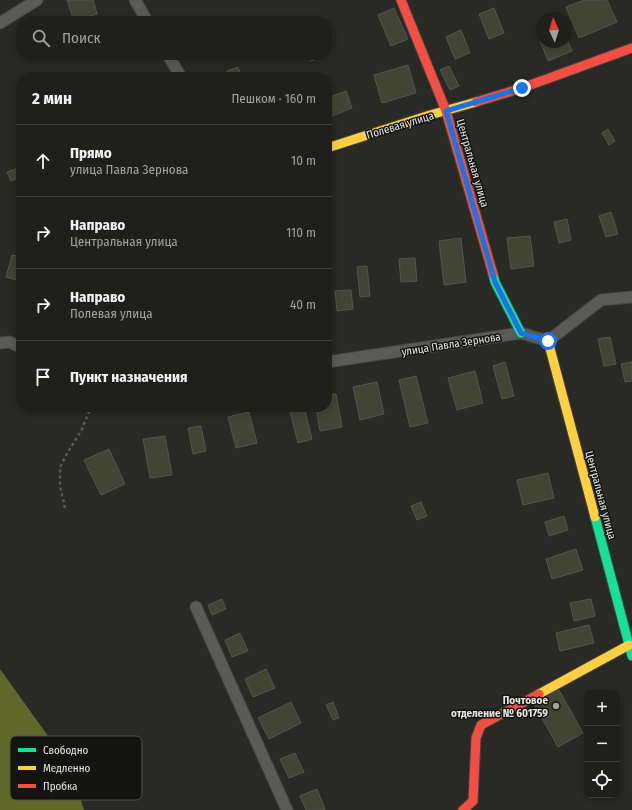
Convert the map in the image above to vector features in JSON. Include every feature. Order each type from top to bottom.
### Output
[{"type":"street","points":[[0,23],[37,0]]},
{"type":"street","points":[[135,0],[144,16]]},
{"type":"street","name":"Центральная улица","points":[[402,0],[446,111],[495,282],[521,333]]},
{"type":"street","name":"Полевая улица","points":[[332,146],[522,88],[632,48]]},
{"type":"street","points":[[171,60],[178,72]]},
{"type":"street","points":[[548,341],[601,300],[632,298]]},
{"type":"street","name":"улица Павла Зернова","points":[[332,361],[521,333],[548,341]]},
{"type":"street","name":"Центральная улица","points":[[548,341],[632,656]]},
{"type":"street","points":[[0,343],[9,342],[16,345]]},
{"type":"street","points":[[196,607],[287,810]]},
{"type":"street","points":[[463,810],[473,801],[476,738],[481,725],[629,644]]},
{"type":"path","points":[[65,508],[60,486],[60,467],[82,429],[89,412]]},
{"type":"shaded area","points":[[0,669],[48,736],[10,736],[10,800],[81,800],[84,810],[0,810]]},
{"type":"building","points":[[67,0],[93,0],[97,14],[90,16],[72,16]]},
{"type":"building","points":[[584,0],[607,0],[617,22],[579,38],[572,21],[572,12],[568,12],[566,7]]},
{"type":"building","points":[[394,8],[408,39],[391,46],[378,15]]},
{"type":"building","points":[[494,8],[504,33],[489,39],[479,14]]},
{"type":"building","points":[[461,30],[470,53],[455,59],[446,37]]},
{"type":"building","points":[[543,48],[571,48],[572,51],[548,61]]},
{"type":"building","points":[[408,65],[416,93],[382,103],[374,75]]},
{"type":"building","points":[[449,66],[459,86],[450,90],[440,70]]},
{"type":"building","points":[[238,67],[240,72],[227,72]]},
{"type":"building","points":[[346,91],[352,108],[332,116],[332,96]]},
{"type":"building","points":[[608,129],[615,141],[609,145],[602,133]]},
{"type":"building","points":[[16,169],[16,179],[11,181],[7,172]]},
{"type":"building","points":[[611,212],[618,234],[606,237],[599,216]]},
{"type":"building","points":[[567,219],[571,240],[559,243],[554,222]]},
{"type":"building","points":[[530,236],[534,266],[511,269],[507,238]]},
{"type":"building","points":[[461,238],[466,282],[444,285],[439,241]]},
{"type":"building","points":[[12,255],[16,256],[16,280],[6,277]]},
{"type":"building","points":[[415,258],[417,281],[401,282],[399,259]]},
{"type":"building","points":[[367,266],[370,296],[360,297],[357,267]]},
{"type":"building","points":[[351,290],[353,309],[337,311],[335,291]]},
{"type":"building","points":[[610,337],[616,364],[604,366],[598,339]]},
{"type":"building","points":[[505,362],[514,396],[502,399],[493,366]]},
{"type":"building","points":[[632,362],[632,381],[625,382],[621,364]]},
{"type":"building","points":[[475,371],[483,403],[457,410],[448,378]]},
{"type":"building","points":[[416,376],[428,423],[410,427],[399,380]]},
{"type":"building","points":[[377,382],[384,414],[360,420],[353,387]]},
{"type":"building","points":[[332,394],[336,394],[342,427],[320,431],[317,412],[332,412]]},
{"type":"building","points":[[249,412],[257,443],[236,448],[228,417]]},
{"type":"building","points":[[290,412],[305,412],[312,439],[298,443]]},
{"type":"building","points":[[201,426],[206,451],[193,454],[188,428]]},
{"type":"building","points":[[165,436],[172,475],[150,478],[143,439]]},
{"type":"building","points":[[109,449],[125,484],[101,495],[84,460]]},
{"type":"building","points":[[548,473],[554,498],[523,505],[517,480]]},
{"type":"building","points":[[421,502],[427,516],[417,520],[411,506]]},
{"type":"building","points":[[564,516],[568,530],[549,536],[545,522]]},
{"type":"building","points":[[576,549],[583,570],[552,579],[546,559]]},
{"type":"building","points":[[222,599],[226,609],[212,615],[208,605]]},
{"type":"building","points":[[591,599],[595,616],[574,621],[570,603]]},
{"type":"building","points":[[589,625],[594,643],[560,651],[556,633]]},
{"type":"building","points":[[240,633],[248,651],[232,657],[225,640]]},
{"type":"building","points":[[266,669],[275,688],[253,697],[245,679]]},
{"type":"building","points":[[559,690],[583,733],[558,747],[534,704]]},
{"type":"building","points":[[291,702],[301,723],[269,739],[258,718]]},
{"type":"building","points":[[333,702],[339,718],[333,720],[326,705]]},
{"type":"building","points":[[295,753],[304,772],[289,778],[280,759]]},
{"type":"building","points":[[317,789],[325,809],[306,810],[300,796]]},
{"type":"traffic: fast","points":[[493,274],[495,282],[521,333]]},
{"type":"traffic: fast","points":[[595,517],[632,656]]},
{"type":"traffic: slow","points":[[332,146],[476,102]]},
{"type":"traffic: slow","points":[[548,341],[595,517]]},
{"type":"traffic: slow","points":[[539,694],[629,645]]},
{"type":"traffic: jam","points":[[401,0],[446,111],[493,274]]},
{"type":"traffic: jam","points":[[476,102],[522,88],[632,48]]},
{"type":"traffic: jam","points":[[463,810],[473,801],[476,738],[481,725],[539,694]]},
{"type":"place","name":"Почтовое отделение № 601759","points":[[556,706]]},
{"type":"route","points":[[522,88],[446,111],[495,282],[521,333],[548,341]]}]
